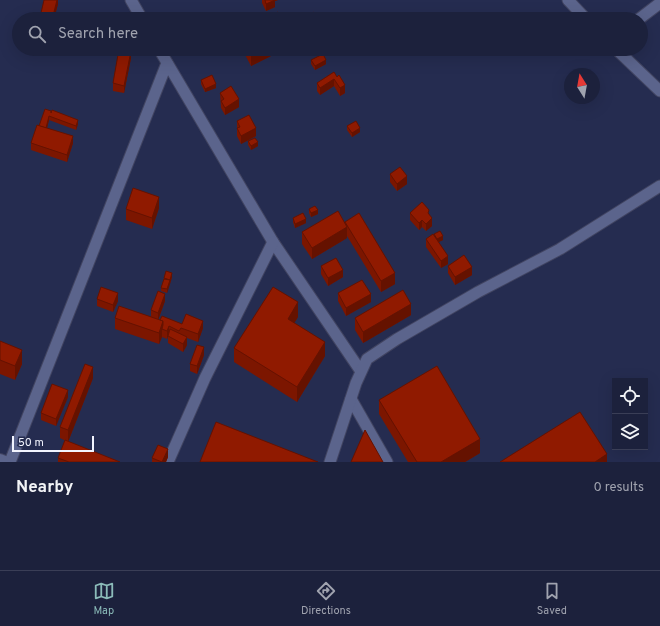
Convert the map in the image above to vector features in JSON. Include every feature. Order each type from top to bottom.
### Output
[{"type":"main road","points":[[0,460],[5,462]]},
{"type":"street","points":[[131,0],[138,12]]},
{"type":"street","points":[[568,0],[579,12]]},
{"type":"street","points":[[648,12],[660,3]]},
{"type":"street","points":[[163,56],[272,242],[360,370]]},
{"type":"street","points":[[623,56],[660,91]]},
{"type":"street","points":[[10,462],[167,63]]},
{"type":"street","points":[[330,462],[360,370],[368,358],[375,352],[478,292],[560,249],[660,186]]},
{"type":"street","points":[[168,462],[205,378],[272,242]]},
{"type":"street","points":[[351,399],[388,462]]},
{"type":"building","points":[[44,0],[57,0],[54,12],[41,12]]},
{"type":"building","points":[[265,0],[275,0],[266,4]]},
{"type":"building","points":[[118,56],[130,56],[124,86],[113,83]]},
{"type":"building","points":[[319,56],[324,56],[326,60],[315,66],[311,60]]},
{"type":"building","points":[[334,72],[337,77],[339,75],[345,85],[340,88],[334,79],[320,88],[317,83]]},
{"type":"building","points":[[212,75],[216,84],[205,89],[201,80]]},
{"type":"building","points":[[231,86],[239,99],[225,108],[221,101],[224,99],[220,93]]},
{"type":"building","points":[[45,109],[51,111],[51,113],[52,110],[78,120],[76,126],[49,116],[46,128],[39,126]]},
{"type":"building","points":[[249,115],[256,128],[241,136],[237,128],[240,127],[237,121]]},
{"type":"building","points":[[356,121],[360,128],[352,133],[347,126]]},
{"type":"building","points":[[37,125],[73,136],[67,155],[31,143]]},
{"type":"building","points":[[255,138],[258,142],[251,146],[248,141]]},
{"type":"building","points":[[400,167],[407,176],[397,184],[390,174]]},
{"type":"building","points":[[133,188],[159,197],[152,218],[126,209]]},
{"type":"building","points":[[422,202],[429,210],[428,213],[432,218],[426,224],[422,220],[419,223],[410,213]]},
{"type":"building","points":[[315,206],[318,210],[311,213],[309,209]]},
{"type":"building","points":[[338,211],[347,227],[312,248],[302,232]]},
{"type":"building","points":[[303,213],[306,219],[295,224],[293,218]]},
{"type":"building","points":[[359,213],[395,273],[381,281],[345,222]]},
{"type":"building","points":[[440,231],[443,236],[437,239],[434,234]]},
{"type":"building","points":[[433,234],[448,256],[441,261],[426,239]]},
{"type":"building","points":[[464,255],[472,267],[455,277],[448,266]]},
{"type":"building","points":[[336,258],[343,270],[328,278],[321,266]]},
{"type":"building","points":[[166,271],[172,273],[170,280],[164,278]]},
{"type":"building","points":[[164,279],[170,280],[167,289],[161,288]]},
{"type":"building","points":[[362,280],[371,294],[346,308],[338,293]]},
{"type":"building","points":[[101,287],[118,293],[113,305],[97,299]]},
{"type":"building","points":[[273,287],[298,302],[288,319],[325,342],[297,387],[234,348]]},
{"type":"building","points":[[403,290],[411,304],[363,332],[355,318]]},
{"type":"building","points":[[158,291],[165,294],[158,313],[151,310]]},
{"type":"building","points":[[119,306],[163,321],[159,333],[115,318]]},
{"type":"building","points":[[186,314],[203,321],[198,334],[181,328],[179,331],[169,326],[167,331],[162,329],[163,321],[160,320],[162,316],[182,324]]},
{"type":"building","points":[[170,329],[187,337],[183,344],[168,336]]},
{"type":"building","points":[[0,341],[22,350],[15,366],[0,360]]},
{"type":"building","points":[[197,345],[204,347],[197,366],[190,364]]},
{"type":"building","points":[[85,364],[93,367],[68,430],[60,427]]},
{"type":"building","points":[[437,366],[480,439],[441,462],[417,462],[379,400]]},
{"type":"building","points":[[52,384],[68,390],[56,419],[41,413]]},
{"type":"building","points":[[580,412],[607,454],[595,462],[500,462]]},
{"type":"building","points":[[216,422],[318,462],[200,462]]},
{"type":"building","points":[[365,430],[383,462],[351,462]]},
{"type":"building","points":[[65,440],[120,462],[69,462],[58,458]]},
{"type":"building","points":[[158,445],[168,449],[162,462],[152,458]]}]
